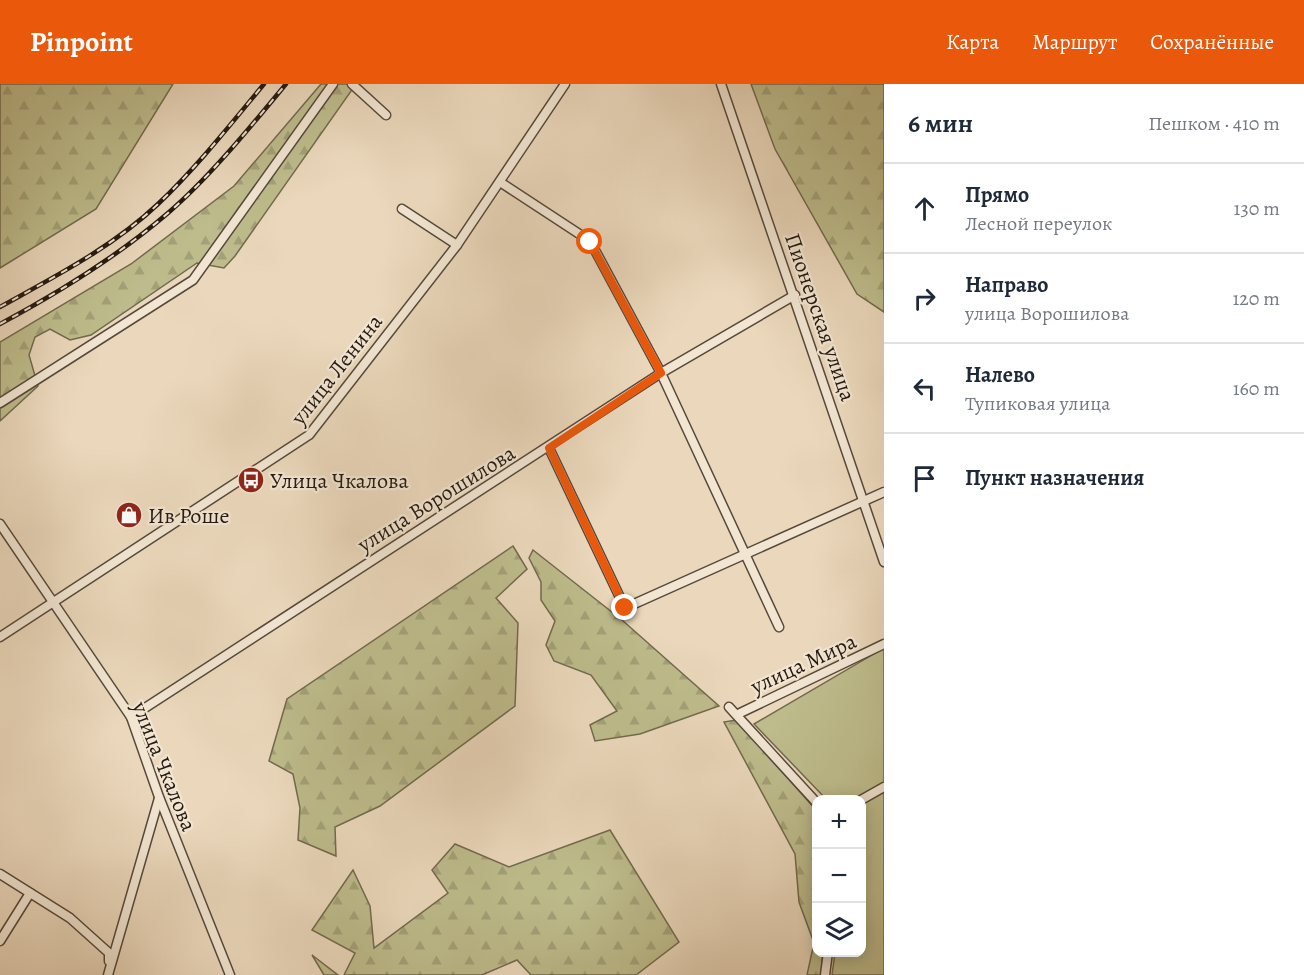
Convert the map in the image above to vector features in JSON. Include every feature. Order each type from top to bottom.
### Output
[{"type":"street","points":[[0,404],[193,280],[333,84]]},
{"type":"street","points":[[352,84],[386,115]]},
{"type":"street","name":"улица Ленина","points":[[0,637],[53,600],[304,440],[457,245],[565,84]]},
{"type":"street","name":"Пионерская улица","points":[[721,84],[795,295],[884,562]]},
{"type":"street","points":[[500,182],[590,242],[661,373],[779,627]]},
{"type":"street","points":[[402,209],[457,245]]},
{"type":"street","name":"улица Ворошилова","points":[[131,717],[549,448],[661,373],[795,295]]},
{"type":"street","points":[[549,448],[625,608],[884,492]]},
{"type":"street","name":"улица Чкалова","points":[[0,524],[131,717],[159,797],[230,975]]},
{"type":"street","name":"улица Мира","points":[[738,714],[884,644]]},
{"type":"street","points":[[729,707],[738,714],[812,797]]},
{"type":"street","points":[[866,797],[884,787]]},
{"type":"street","points":[[108,975],[159,797]]},
{"type":"street","points":[[0,874],[70,918],[104,947],[109,952],[108,975]]},
{"type":"street","points":[[0,941],[30,893]]},
{"type":"street","points":[[825,975],[827,957]]},
{"type":"green space","points":[[0,84],[173,84],[96,209],[0,268]]},
{"type":"green space","points":[[321,84],[356,84],[235,256],[224,268],[197,263],[91,335],[70,340],[50,329],[35,337],[29,355],[38,386],[0,421],[0,342],[131,264],[234,186]]},
{"type":"green space","points":[[751,84],[884,84],[884,312],[857,294],[775,149]]},
{"type":"green space","points":[[513,546],[527,569],[496,598],[518,623],[515,706],[380,806],[335,827],[336,856],[298,840],[300,808],[293,774],[269,761],[287,699]]},
{"type":"green space","points":[[533,550],[622,620],[719,706],[640,734],[595,741],[590,725],[617,711],[591,675],[554,661],[546,645],[555,621],[541,600],[541,582],[529,558]]},
{"type":"green space","points":[[884,648],[884,975],[832,975],[834,957],[866,957],[866,795],[822,795],[754,724]]},
{"type":"green space","points":[[736,720],[812,806],[812,938],[799,902],[795,854],[724,722]]},
{"type":"green space","points":[[610,830],[679,942],[636,975],[531,975],[517,960],[482,975],[344,975],[355,953],[312,930],[353,870],[370,906],[374,948],[448,893],[432,870],[455,844],[509,867]]},
{"type":"green space","points":[[812,952],[812,957],[823,957],[821,975],[807,975]]},
{"type":"green space","points":[[312,955],[338,975],[324,975]]},
{"type":"railway","points":[[0,307],[102,248],[141,220],[186,176],[264,84]]},
{"type":"railway","points":[[0,324],[87,273],[149,229],[214,168],[286,84]]},
{"type":"place","name":"Улица Чкалова","points":[[251,480]]},
{"type":"place","name":"Ив Роше","points":[[129,515]]},
{"type":"route","points":[[590,242],[661,373],[549,448],[625,608]]}]
